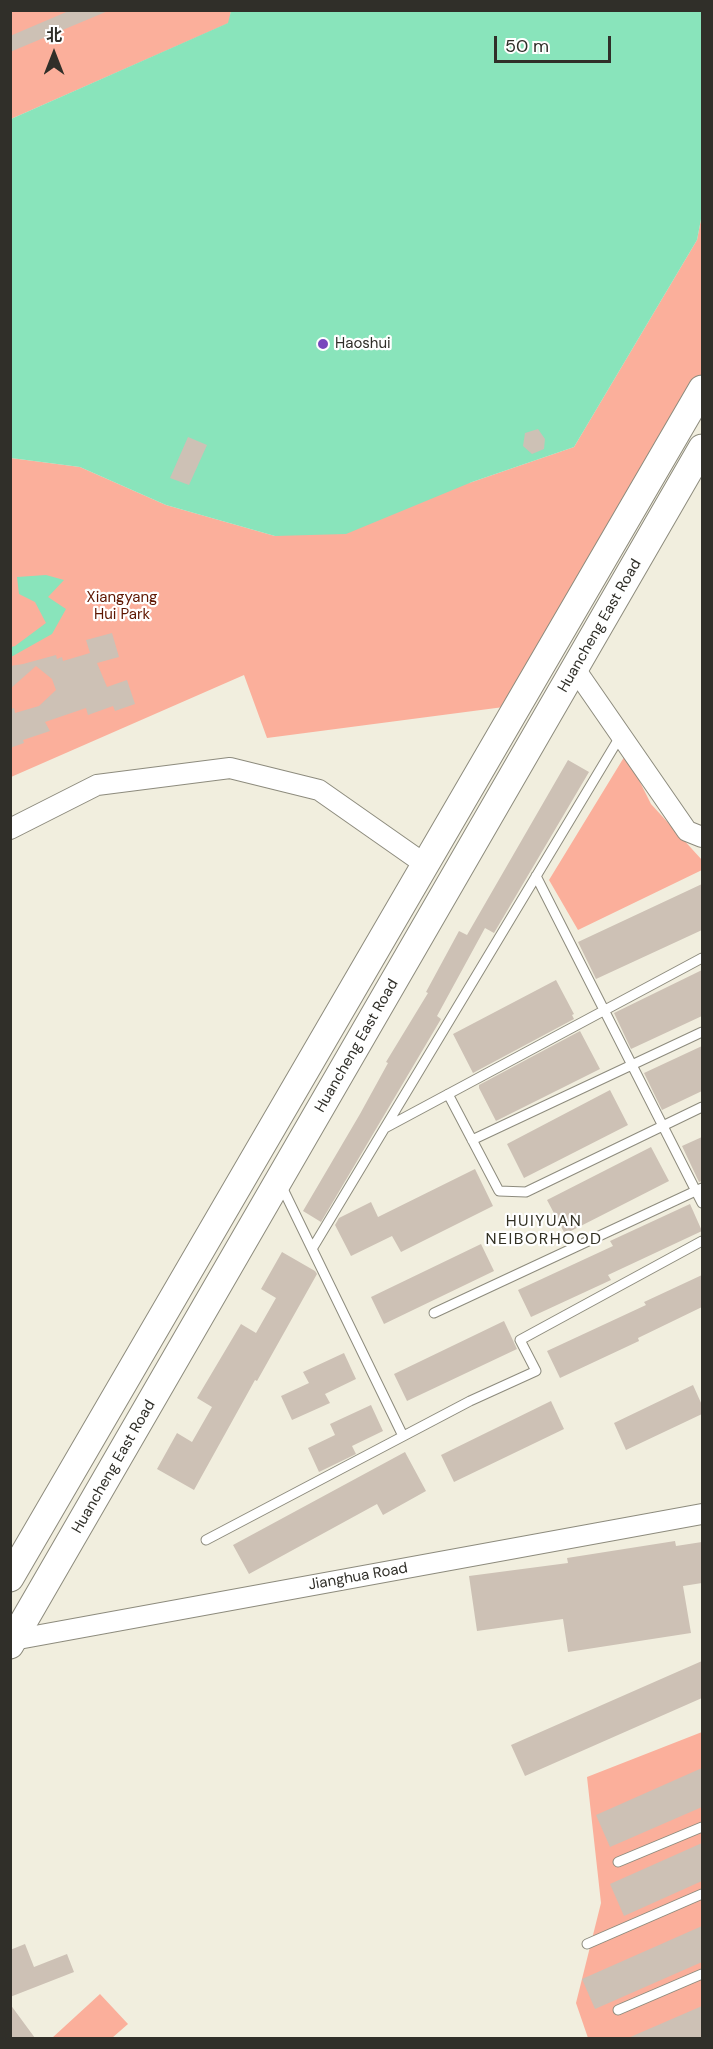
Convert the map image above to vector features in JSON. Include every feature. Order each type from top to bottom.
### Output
[{"type":"main road","name":"Huancheng East Road","points":[[10,1578],[702,389]]},
{"type":"main road","name":"Huancheng East Road","points":[[12,1643],[702,448]]},
{"type":"street","points":[[575,669],[687,831],[702,837]]},
{"type":"street","points":[[10,829],[97,785],[230,768],[319,790],[426,865]]},
{"type":"street","name":"Jianghua Road","points":[[12,1643],[702,1514]]},
{"type":"lane","points":[[312,1249],[621,735]]},
{"type":"lane","points":[[536,876],[631,1065],[699,1190],[702,1203]]},
{"type":"lane","points":[[384,1128],[702,958]]},
{"type":"lane","points":[[472,1140],[702,1032]]},
{"type":"lane","points":[[448,1094],[499,1191],[526,1192],[702,1107]]},
{"type":"lane","points":[[279,1181],[403,1436]]},
{"type":"lane","points":[[434,1313],[699,1190]]},
{"type":"lane","points":[[206,1540],[470,1401],[536,1371],[520,1340],[702,1241]]},
{"type":"lane","points":[[618,1862],[702,1827]]},
{"type":"lane","points":[[587,1944],[702,1894]]},
{"type":"lane","points":[[618,2010],[702,1974]]},
{"type":"green space","points":[[10,11],[231,11],[229,23],[11,119]]},
{"type":"green space","name":"Xiangyang Hui Park","points":[[702,214],[702,389],[519,705],[267,738],[244,675],[11,777],[11,458],[80,467],[166,505],[275,536],[472,482],[574,447],[697,240]]},
{"type":"green space","points":[[626,754],[651,804],[702,860],[702,870],[578,930],[549,880]]},
{"type":"green space","points":[[702,1732],[702,2038],[588,2038],[576,2003],[601,1903],[587,1777]]},
{"type":"green space","points":[[100,1994],[128,2024],[112,2038],[52,2038]]},
{"type":"shaded area","name":"Haoshui","points":[[231,11],[702,11],[702,214],[697,240],[574,447],[472,482],[346,534],[275,536],[166,505],[80,467],[11,458],[11,119],[228,23]]},
{"type":"shaded area","points":[[46,575],[64,580],[48,597],[66,609],[52,634],[11,657],[11,647],[46,623],[35,602],[19,594],[17,577]]},
{"type":"building","points":[[71,10],[108,11],[10,52],[10,36]]},
{"type":"building","points":[[538,429],[545,439],[544,449],[532,454],[523,446],[525,433]]},
{"type":"building","points":[[188,437],[207,445],[189,485],[170,478]]},
{"type":"building","points":[[112,633],[119,657],[97,663],[107,687],[127,680],[135,704],[115,711],[113,706],[88,715],[86,708],[45,722],[50,731],[23,740],[24,743],[10,748],[10,709],[14,708],[15,713],[39,706],[56,690],[52,679],[36,666],[10,689],[10,666],[56,655],[57,659],[62,657],[63,661],[90,653],[86,640]]},
{"type":"building","points":[[568,760],[589,772],[494,933],[485,928],[437,1016],[441,1019],[321,1222],[303,1211],[360,1114],[388,1063],[386,1062],[428,993],[426,992],[459,931],[467,935]]},
{"type":"building","points":[[702,884],[702,930],[596,979],[578,942]]},
{"type":"building","points":[[702,970],[702,1016],[631,1049],[614,1013]]},
{"type":"building","points":[[556,980],[574,1014],[572,1015],[574,1019],[473,1073],[453,1034]]},
{"type":"building","points":[[580,1031],[600,1069],[496,1121],[479,1085]]},
{"type":"building","points":[[702,1046],[702,1091],[662,1110],[644,1073]]},
{"type":"building","points":[[610,1090],[628,1125],[524,1178],[507,1144]]},
{"type":"building","points":[[702,1137],[702,1181],[699,1182],[682,1146]]},
{"type":"building","points":[[651,1147],[669,1181],[565,1234],[547,1200]]},
{"type":"building","points":[[475,1169],[493,1206],[401,1252],[392,1236],[351,1256],[335,1225],[339,1218],[371,1202],[378,1217]]},
{"type":"building","points":[[690,1204],[702,1231],[608,1275],[611,1280],[531,1317],[518,1290],[613,1246],[610,1241]]},
{"type":"building","points":[[481,1244],[494,1271],[384,1324],[371,1297]]},
{"type":"building","points":[[282,1252],[317,1274],[194,1490],[157,1469],[177,1433],[192,1442],[212,1407],[197,1398],[241,1324],[256,1333],[276,1298],[261,1289]]},
{"type":"building","points":[[702,1275],[702,1307],[638,1338],[639,1341],[560,1378],[547,1351],[646,1305],[644,1302]]},
{"type":"building","points":[[504,1321],[517,1349],[407,1401],[394,1374]]},
{"type":"building","points":[[344,1353],[356,1379],[325,1394],[330,1403],[292,1420],[281,1396],[309,1383],[303,1372]]},
{"type":"building","points":[[693,1385],[702,1405],[702,1414],[626,1450],[614,1423]]},
{"type":"building","points":[[551,1401],[564,1429],[454,1482],[441,1455]]},
{"type":"building","points":[[371,1405],[383,1431],[352,1446],[356,1454],[319,1472],[308,1448],[335,1435],[330,1424]]},
{"type":"building","points":[[405,1452],[426,1491],[383,1515],[377,1504],[249,1574],[233,1545]]},
{"type":"building","points":[[675,1541],[676,1546],[702,1542],[702,1583],[683,1586],[691,1633],[568,1652],[563,1619],[477,1631],[469,1576],[568,1563],[567,1558]]},
{"type":"building","points":[[702,1661],[702,1698],[525,1776],[511,1745]]},
{"type":"building","points":[[702,1768],[702,1807],[610,1847],[596,1815]]},
{"type":"building","points":[[702,1843],[702,1881],[624,1916],[610,1884]]},
{"type":"building","points":[[702,1926],[702,1962],[595,2009],[582,1979]]},
{"type":"building","points":[[25,1944],[34,1967],[67,1954],[74,1972],[10,1997],[10,1950]]},
{"type":"building","points":[[10,2004],[35,2038],[10,2038]]},
{"type":"building","points":[[702,2006],[702,2038],[628,2038]]},
{"type":"place","name":"Haoshui","points":[[323,344]]},
{"type":"district","name":"HUIYUAN NEIBORHOOD","points":[[544,1231]]}]
